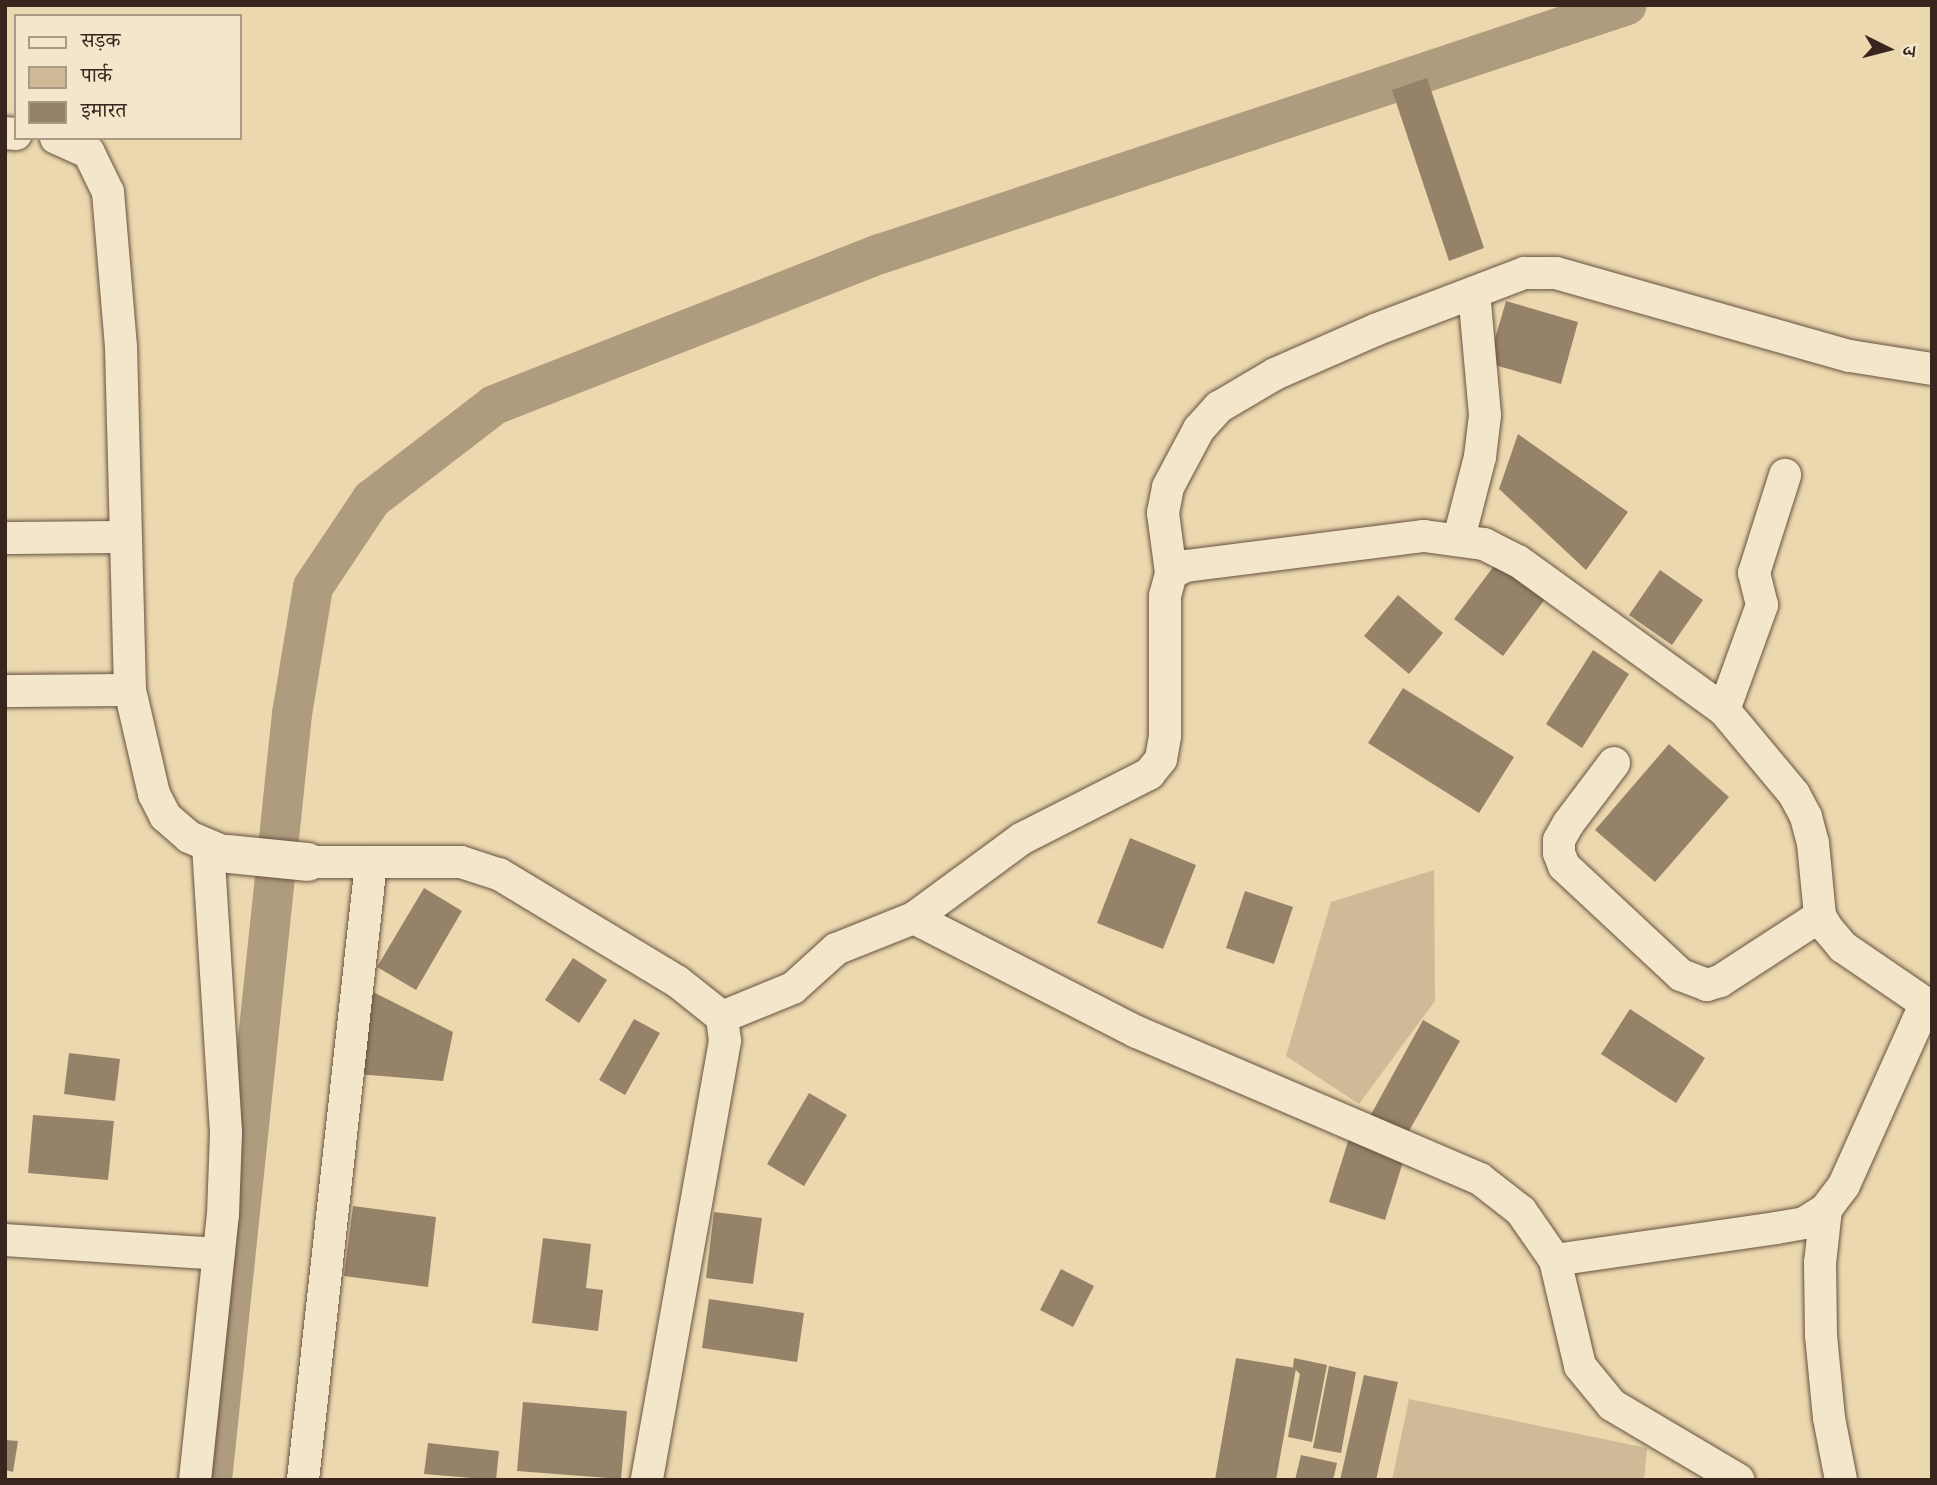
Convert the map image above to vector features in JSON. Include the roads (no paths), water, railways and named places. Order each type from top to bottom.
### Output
[{"type":"street","points":[[60,140],[89,153],[108,191],[121,347],[123,537],[130,690],[154,794],[165,816],[218,851],[307,862],[461,862],[499,874],[678,982],[722,1017],[725,1041],[647,1480]]},
{"type":"street","points":[[722,1017],[793,988],[836,948],[856,937],[914,918],[1021,838],[1149,774],[1161,759],[1165,596],[1171,573],[1163,513],[1168,487],[1199,429],[1219,407],[1275,374],[1524,272],[1556,273],[1850,356],[1932,369]]},
{"type":"street","points":[[1459,538],[1480,457],[1485,415],[1474,292]]},
{"type":"street","points":[[1724,710],[1762,605],[1754,573],[1785,475]]},
{"type":"street","points":[[1171,573],[1186,566],[1424,536],[1459,538],[1518,561],[1724,710],[1794,794],[1805,817],[1813,844],[1820,916],[1843,947],[1928,1007],[1843,1185],[1826,1209],[1804,1223],[1555,1260]]},
{"type":"street","points":[[5,538],[123,537]]},
{"type":"street","points":[[5,691],[130,690]]},
{"type":"street","points":[[1614,763],[1568,824],[1559,839],[1559,853],[1564,866],[1681,975],[1707,985],[1720,981],[1820,916]]},
{"type":"street","points":[[195,1480],[219,1254],[226,1132],[218,851]]},
{"type":"street","points":[[303,1480],[371,863]]},
{"type":"street","points":[[914,918],[1148,1037],[1480,1179],[1521,1211],[1555,1260],[1580,1366],[1612,1405],[1739,1480]]},
{"type":"street","points":[[1826,1209],[1820,1262],[1821,1335],[1829,1418],[1841,1480]]},
{"type":"street","points":[[5,1240],[219,1254]]},
{"type":"waterway","points":[[212,1480],[292,714],[313,587],[372,499],[494,405],[880,254],[1627,5]]}]
